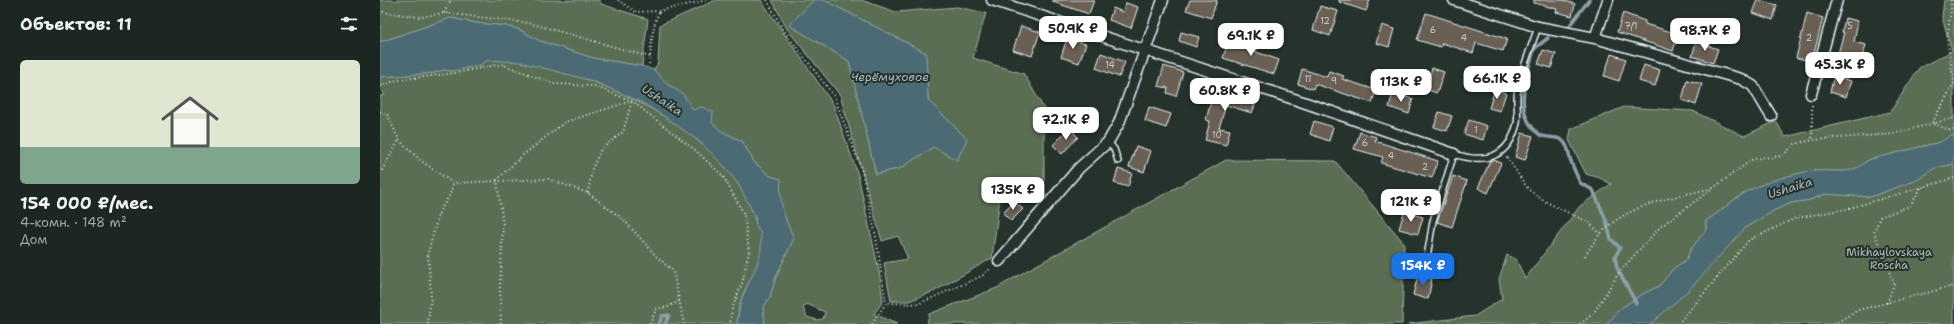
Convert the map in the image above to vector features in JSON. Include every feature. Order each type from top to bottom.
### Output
[{"type":"street","points":[[992,0],[1296,99],[1454,154]]},
{"type":"street","points":[[999,261],[1079,168],[1108,142],[1119,123],[1163,0]]},
{"type":"street","points":[[1454,0],[1538,28],[1595,38],[1741,79],[1753,86],[1771,116]]},
{"type":"street","points":[[1595,38],[1608,0]]},
{"type":"street","points":[[1811,94],[1836,0]]},
{"type":"lane","points":[[1433,264],[1427,257],[1433,221],[1454,154],[1469,158],[1483,159],[1503,151],[1511,140],[1517,122],[1518,90],[1538,28]]},
{"type":"lane","points":[[1108,142],[1114,149],[1118,161]]},
{"type":"path","points":[[444,13],[451,0]]},
{"type":"path","points":[[618,0],[636,12],[660,11],[707,0]]},
{"type":"path","points":[[767,0],[784,31],[834,96],[862,171],[876,238],[886,303],[872,324]]},
{"type":"path","points":[[1932,123],[1954,83],[1947,39],[1951,0]]},
{"type":"path","points":[[649,64],[653,30],[656,17],[660,11]]},
{"type":"path","points":[[380,15],[383,12],[420,17],[444,13],[529,23],[650,57]]},
{"type":"path","points":[[380,86],[397,80],[455,73],[501,64],[555,84],[594,86],[632,101],[695,150],[723,176],[744,214],[749,252],[742,283],[732,309],[730,324]]},
{"type":"path","points":[[1811,94],[1812,140]]},
{"type":"path","points":[[497,180],[523,155],[565,122],[632,101]]},
{"type":"path","points":[[588,193],[592,169],[601,149],[623,132],[632,101]]},
{"type":"path","points":[[380,112],[387,114],[399,140],[420,160],[454,183],[548,179],[588,193],[624,220],[657,257],[673,271],[684,324]]},
{"type":"path","points":[[1580,324],[1593,314],[1620,271],[1660,227],[1753,159],[1782,156],[1795,144],[1812,140],[1892,134],[1954,118]]},
{"type":"path","points":[[1932,123],[1949,130],[1954,130]]},
{"type":"path","points":[[380,174],[399,140]]},
{"type":"path","points":[[1503,151],[1528,189],[1544,201],[1588,222],[1600,234]]},
{"type":"path","points":[[1678,324],[1749,240],[1796,218],[1846,209],[1954,178]]},
{"type":"path","points":[[497,180],[503,225],[500,287],[501,324]]},
{"type":"path","points":[[428,324],[431,295],[428,253],[439,212],[450,195],[454,183]]},
{"type":"path","points":[[1585,256],[1600,234],[1615,221],[1650,203],[1716,187]]},
{"type":"path","points":[[1887,303],[1894,284],[1874,232],[1880,217],[1910,206],[1921,188]]},
{"type":"path","points":[[886,303],[918,304],[982,276],[999,261]]},
{"type":"path","points":[[1834,324],[1858,310],[1954,286]]},
{"type":"path","points":[[650,324],[656,308],[668,307],[679,302]]},
{"type":"green space","points":[[380,0],[599,0],[601,4],[648,19],[642,66],[593,58],[540,41],[518,29],[451,18],[380,42]]},
{"type":"green space","points":[[716,0],[761,0],[833,104],[858,175],[879,271],[883,301],[874,314],[897,324],[765,324],[763,308],[770,297],[775,279],[794,238],[783,210],[780,194],[780,179],[770,176],[754,162],[742,141],[723,132],[693,110],[683,95],[667,84],[654,70],[658,63],[660,25]],"holes":[[[807,304],[825,312],[823,319],[817,320],[807,317],[803,308]]]},
{"type":"green space","points":[[772,0],[814,0],[789,25],[849,61],[876,174],[901,168],[933,147],[967,139],[928,100],[926,53],[824,0],[861,0],[896,12],[957,7],[986,13],[973,58],[1024,74],[1044,109],[1044,186],[1026,197],[1000,197],[992,258],[935,291],[909,301],[891,301],[884,263],[908,259],[898,236],[882,241],[840,95],[787,29]]},
{"type":"green space","points":[[1944,0],[1954,0],[1954,136],[1940,142],[1868,160],[1855,169],[1842,171],[1805,172],[1758,186],[1750,190],[1706,221],[1706,230],[1691,249],[1686,260],[1674,268],[1659,286],[1639,296],[1620,309],[1607,324],[1408,324],[1475,316],[1502,299],[1499,279],[1507,255],[1516,259],[1525,279],[1580,206],[1611,184],[1600,178],[1586,174],[1569,140],[1571,129],[1624,107],[1693,111],[1744,136],[1776,121],[1785,137],[1890,112],[1919,68],[1952,51],[1942,17]]},
{"type":"green space","points":[[488,60],[518,61],[555,69],[590,81],[626,96],[661,115],[693,137],[721,163],[742,191],[761,234],[762,243],[759,260],[740,303],[737,324],[380,324],[380,96],[385,95],[380,89],[380,77],[434,73],[443,70],[452,71],[480,65]]},
{"type":"green space","points":[[1226,160],[1335,161],[1404,243],[1402,324],[927,324],[929,314],[997,288]]},
{"type":"green space","name":"Mikhaylovskaya Roscha","points":[[1954,164],[1954,324],[1650,324],[1720,255],[1746,227],[1775,210],[1791,203],[1810,200],[1825,194],[1870,197],[1917,180],[1935,168]]},
{"type":"water","name":"Черёмуховое","points":[[814,0],[824,0],[926,53],[928,100],[967,139],[957,160],[933,147],[901,168],[876,174],[849,61],[789,25]]},
{"type":"water","name":"Ushaika","points":[[451,18],[518,29],[540,41],[593,58],[642,66],[654,70],[667,84],[683,94],[693,110],[702,107],[713,112],[712,123],[723,132],[742,141],[754,162],[770,176],[781,179],[781,202],[788,225],[794,238],[775,279],[770,297],[763,308],[765,324],[737,324],[741,300],[757,265],[761,250],[761,234],[756,225],[755,216],[738,184],[724,166],[700,142],[668,119],[643,103],[593,81],[520,62],[488,60],[480,65],[452,71],[443,70],[434,73],[380,77],[380,42]]},
{"type":"water","name":"Ushaika","points":[[1950,136],[1954,136],[1954,164],[1935,168],[1917,180],[1870,197],[1825,194],[1810,200],[1791,203],[1775,210],[1746,227],[1689,290],[1650,324],[1607,324],[1620,309],[1639,296],[1659,286],[1674,268],[1686,260],[1691,249],[1706,230],[1706,221],[1750,190],[1758,186],[1805,172],[1842,171],[1855,169],[1868,160],[1940,142]]},
{"type":"building","points":[[1053,0],[1094,0],[1089,14],[1053,2]]},
{"type":"building","points":[[1190,0],[1217,0],[1211,18],[1186,10]]},
{"type":"building","points":[[1339,0],[1370,0],[1366,11],[1339,2]]},
{"type":"building","points":[[1534,0],[1562,0],[1575,4],[1572,16],[1556,12],[1557,9],[1534,3]]},
{"type":"building","points":[[1758,0],[1777,5],[1773,20],[1753,13]]},
{"type":"building","points":[[1126,3],[1138,7],[1131,28],[1109,20],[1113,8],[1123,12]]},
{"type":"building","points":[[1320,6],[1338,11],[1330,36],[1313,30]]},
{"type":"building","points":[[1426,13],[1507,39],[1503,51],[1476,43],[1473,53],[1442,43],[1441,47],[1417,40]]},
{"type":"building","points":[[1623,13],[1645,21],[1645,24],[1678,34],[1673,51],[1617,32]]},
{"type":"building","points":[[1807,13],[1823,18],[1812,61],[1796,58]]},
{"type":"building","points":[[1845,18],[1858,21],[1854,42],[1866,45],[1861,61],[1838,54],[1844,32],[1842,32]]},
{"type":"building","points":[[1382,25],[1394,29],[1389,47],[1376,43]]},
{"type":"building","points":[[1021,26],[1040,32],[1032,56],[1013,50]]},
{"type":"building","points":[[1181,32],[1199,37],[1196,47],[1179,41]]},
{"type":"building","points":[[1067,38],[1086,44],[1079,63],[1061,57]]},
{"type":"building","points":[[1242,39],[1259,44],[1256,52],[1279,60],[1274,74],[1223,58],[1227,45],[1239,48]]},
{"type":"building","points":[[1696,42],[1718,49],[1713,63],[1692,56]]},
{"type":"building","points":[[1543,50],[1556,54],[1551,68],[1538,64]]},
{"type":"building","points":[[1101,53],[1125,62],[1119,77],[1096,68]]},
{"type":"building","points":[[1611,54],[1626,59],[1619,81],[1604,76]]},
{"type":"building","points":[[1644,65],[1660,70],[1655,86],[1639,81]]},
{"type":"building","points":[[1164,66],[1183,72],[1176,96],[1167,93],[1168,88],[1158,86]]},
{"type":"building","points":[[1432,68],[1444,72],[1437,93],[1425,89]]},
{"type":"building","points":[[1302,69],[1327,77],[1329,71],[1344,76],[1342,79],[1376,90],[1372,103],[1315,84],[1313,89],[1298,84]]},
{"type":"building","points":[[1834,76],[1851,81],[1846,97],[1830,92]]},
{"type":"building","points":[[1687,80],[1702,84],[1696,105],[1682,100]]},
{"type":"building","points":[[1215,86],[1257,99],[1252,113],[1226,105],[1219,128],[1230,130],[1226,145],[1205,140],[1210,121],[1206,120]]},
{"type":"building","points":[[1495,89],[1506,93],[1500,111],[1489,108]]},
{"type":"building","points":[[1393,93],[1413,99],[1409,114],[1389,107]]},
{"type":"building","points":[[1149,107],[1171,114],[1166,128],[1145,121]]},
{"type":"building","points":[[1439,112],[1452,116],[1447,131],[1434,127]]},
{"type":"building","points":[[1469,120],[1487,126],[1483,140],[1464,134]]},
{"type":"building","points":[[1314,121],[1333,127],[1329,141],[1310,134]]},
{"type":"building","points":[[1069,128],[1078,137],[1062,154],[1053,145]]},
{"type":"building","points":[[1360,132],[1376,137],[1375,141],[1438,161],[1432,178],[1381,163],[1383,157],[1354,149]]},
{"type":"building","points":[[1522,133],[1533,136],[1525,160],[1515,157]]},
{"type":"building","points":[[1136,146],[1151,151],[1144,172],[1129,167]]},
{"type":"building","points":[[1494,160],[1501,163],[1488,193],[1478,188],[1490,161]]},
{"type":"building","points":[[1118,169],[1132,173],[1128,187],[1114,183]]},
{"type":"building","points":[[1453,176],[1467,181],[1452,227],[1437,222]]},
{"type":"building","points":[[1014,202],[1023,209],[1011,221],[1003,213]]},
{"type":"building","points":[[1404,212],[1423,217],[1418,234],[1399,229]]},
{"type":"building","points":[[1418,275],[1432,279],[1428,299],[1413,295]]},
{"type":"waterway","points":[[1570,25],[1589,0]]},
{"type":"waterway","points":[[1548,38],[1534,49],[1525,83],[1524,105],[1526,116],[1531,126],[1540,135],[1558,138],[1565,143],[1580,183],[1593,190],[1606,220],[1611,239],[1620,248],[1615,257],[1617,268],[1636,303]]},
{"type":"waterway","points":[[659,324],[662,316],[669,315]]},
{"type":"waterway","points":[[665,324],[669,315]]}]
